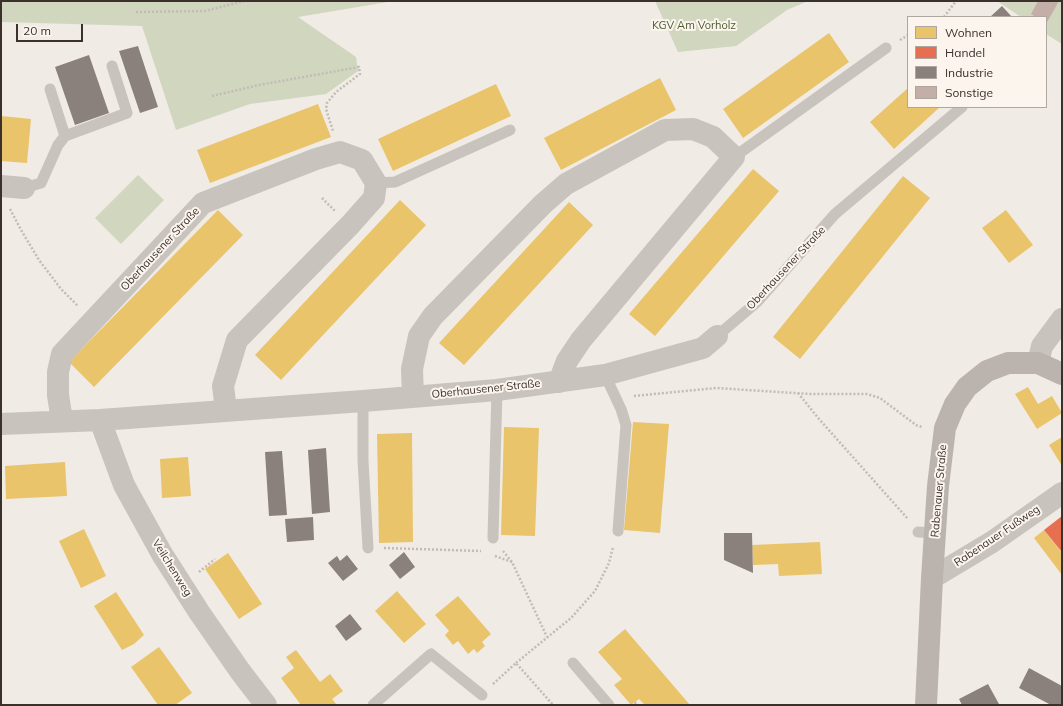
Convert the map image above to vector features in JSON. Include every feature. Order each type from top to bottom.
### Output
[{"type":"main road","name":"Rabenauer Straße","points":[[926,705],[932,578],[927,532],[938,486],[944,431],[955,404],[967,386],[987,371],[1008,363],[1038,363],[1062,374]]},
{"type":"street","points":[[413,396],[412,369],[419,336],[433,316],[543,204],[566,184],[665,130],[693,129],[713,137],[734,157],[582,340],[566,361],[559,382]]},
{"type":"street","points":[[226,410],[223,386],[238,340],[374,198],[376,183],[362,160],[340,152]]},
{"type":"street","name":"Oberhausener Straße","points":[[63,427],[58,395],[58,372],[62,354],[203,203],[316,159],[340,152]]},
{"type":"street","points":[[1,186],[24,188]]},
{"type":"street","points":[[1038,363],[1042,346],[1062,319]]},
{"type":"street","name":"Oberhausener Straße","points":[[1,424],[63,427],[100,420],[497,390],[559,382],[609,383],[703,348],[717,336]]},
{"type":"street","name":"Veilchenweg","points":[[100,420],[124,485],[162,554],[208,625],[266,705]]},
{"type":"street","name":"Rabenauer Fußweg","points":[[932,578],[992,542],[1062,493]]},
{"type":"lane","points":[[734,157],[886,48]]},
{"type":"lane","points":[[24,188],[41,183],[58,145],[65,136],[127,113],[112,66]]},
{"type":"lane","points":[[50,89],[65,136]]},
{"type":"lane","name":"Oberhausener Straße","points":[[717,336],[757,302],[835,214],[961,108]]},
{"type":"lane","points":[[376,183],[395,182],[510,130]]},
{"type":"lane","points":[[609,383],[626,425],[618,531]]},
{"type":"lane","points":[[493,538],[497,390]]},
{"type":"lane","points":[[363,401],[363,460],[368,548]]},
{"type":"lane","points":[[373,705],[431,654],[482,695]]},
{"type":"lane","points":[[573,662],[609,705]]},
{"type":"path","points":[[136,12],[205,11],[244,1]]},
{"type":"path","points":[[945,16],[956,1]]},
{"type":"path","points":[[212,96],[259,85],[351,70],[359,67],[360,74],[336,92],[328,103],[326,109],[340,152]]},
{"type":"path","points":[[322,198],[331,208]]},
{"type":"path","points":[[10,208],[39,260],[61,289],[93,321]]},
{"type":"path","points":[[609,383],[627,396],[716,388],[798,393],[867,394],[880,398],[916,425],[944,431]]},
{"type":"path","points":[[798,393],[818,419],[927,532]]},
{"type":"path","points":[[482,695],[516,663],[571,618],[595,592],[609,563],[618,531]]},
{"type":"path","points":[[493,538],[512,562],[547,637]]},
{"type":"path","points":[[368,548],[480,550],[486,553]]},
{"type":"path","points":[[493,555],[512,562]]},
{"type":"path","points":[[201,571],[215,559]]},
{"type":"path","points":[[516,663],[553,705]]},
{"type":"green space","points":[[1,1],[394,1],[298,17],[356,57],[358,71],[326,94],[250,104],[176,130],[142,26],[1,22]]},
{"type":"green space","name":"KGV Am Vorholz","points":[[655,1],[808,1],[787,10],[736,46],[678,52]]},
{"type":"green space","points":[[997,1],[1062,1],[1062,44],[1047,35],[1047,16],[1020,16]]},
{"type":"green space","points":[[138,175],[164,200],[121,244],[95,218]]},
{"type":"building: Wohnen","points":[[829,33],[849,62],[743,138],[723,109]]},
{"type":"building: Wohnen","points":[[660,78],[676,110],[561,170],[544,138]]},
{"type":"building: Wohnen","points":[[496,84],[511,116],[393,171],[378,139]]},
{"type":"building: Wohnen","points":[[907,89],[907,108],[939,108],[894,149],[870,122]]},
{"type":"building: Wohnen","points":[[318,104],[331,137],[210,183],[197,150]]},
{"type":"building: Wohnen","points":[[1,116],[31,119],[27,163],[1,161]]},
{"type":"building: Wohnen","points":[[753,169],[779,191],[655,336],[629,314]]},
{"type":"building: Wohnen","points":[[903,176],[930,198],[800,359],[773,337]]},
{"type":"building: Wohnen","points":[[400,200],[426,225],[281,380],[255,355]]},
{"type":"building: Wohnen","points":[[569,202],[593,225],[464,365],[439,343]]},
{"type":"building: Wohnen","points":[[218,210],[243,235],[94,387],[69,362]]},
{"type":"building: Wohnen","points":[[1006,210],[1033,245],[1009,263],[982,228]]},
{"type":"building: Wohnen","points":[[1028,387],[1038,404],[1052,396],[1062,413],[1037,429],[1015,394]]},
{"type":"building: Wohnen","points":[[633,422],[669,424],[660,533],[624,530]]},
{"type":"building: Wohnen","points":[[504,427],[539,428],[535,536],[501,535]]},
{"type":"building: Wohnen","points":[[412,433],[413,542],[379,543],[377,434]]},
{"type":"building: Wohnen","points":[[1062,437],[1062,466],[1049,445]]},
{"type":"building: Wohnen","points":[[188,457],[191,496],[162,498],[160,459]]},
{"type":"building: Wohnen","points":[[65,462],[67,496],[6,499],[5,466]]},
{"type":"building: Wohnen","points":[[84,529],[106,576],[81,588],[59,541]]},
{"type":"building: Wohnen","points":[[1044,530],[1062,553],[1062,575],[1034,538]]},
{"type":"building: Wohnen","points":[[820,542],[822,574],[779,576],[778,564],[753,565],[752,545]]},
{"type":"building: Wohnen","points":[[228,553],[262,604],[239,619],[205,569]]},
{"type":"building: Wohnen","points":[[397,591],[426,624],[404,643],[375,611]]},
{"type":"building: Wohnen","points":[[116,592],[144,635],[134,644],[122,650],[94,606]]},
{"type":"building: Wohnen","points":[[458,596],[491,634],[482,642],[485,646],[477,653],[474,649],[468,654],[458,641],[453,645],[445,635],[449,631],[435,615]]},
{"type":"building: Wohnen","points":[[625,629],[690,705],[645,705],[639,699],[631,705],[614,685],[622,679],[598,652]]},
{"type":"building: Wohnen","points":[[159,647],[192,693],[175,705],[158,705],[131,667]]},
{"type":"building: Wohnen","points":[[296,650],[320,682],[330,674],[343,691],[332,699],[337,705],[301,705],[281,678],[294,668],[286,657]]},
{"type":"building: Handel","points":[[1062,516],[1062,550],[1061,551],[1044,530]]},
{"type":"building: Industrie","points":[[1002,6],[1011,16],[991,16]]},
{"type":"building: Industrie","points":[[138,46],[158,107],[140,113],[119,51]]},
{"type":"building: Industrie","points":[[89,55],[109,113],[75,125],[55,67]]},
{"type":"building: Industrie","points":[[326,448],[330,512],[312,514],[308,450]]},
{"type":"building: Industrie","points":[[282,451],[287,515],[269,516],[265,452]]},
{"type":"building: Industrie","points":[[313,517],[314,540],[287,542],[285,519]]},
{"type":"building: Industrie","points":[[724,533],[752,533],[753,573],[724,560]]},
{"type":"building: Industrie","points":[[404,552],[415,567],[400,579],[389,565]]},
{"type":"building: Industrie","points":[[347,555],[358,569],[343,581],[328,563],[337,556],[340,561]]},
{"type":"building: Industrie","points":[[350,614],[362,629],[346,641],[335,626]]},
{"type":"building: Industrie","points":[[1029,668],[1062,686],[1062,705],[1051,705],[1019,688]]},
{"type":"building: Industrie","points":[[988,684],[999,704],[962,705],[959,699]]},
{"type":"building: Sonstige","points":[[1038,1],[1059,1],[1047,22],[1047,16],[1034,16],[1031,14]]}]
